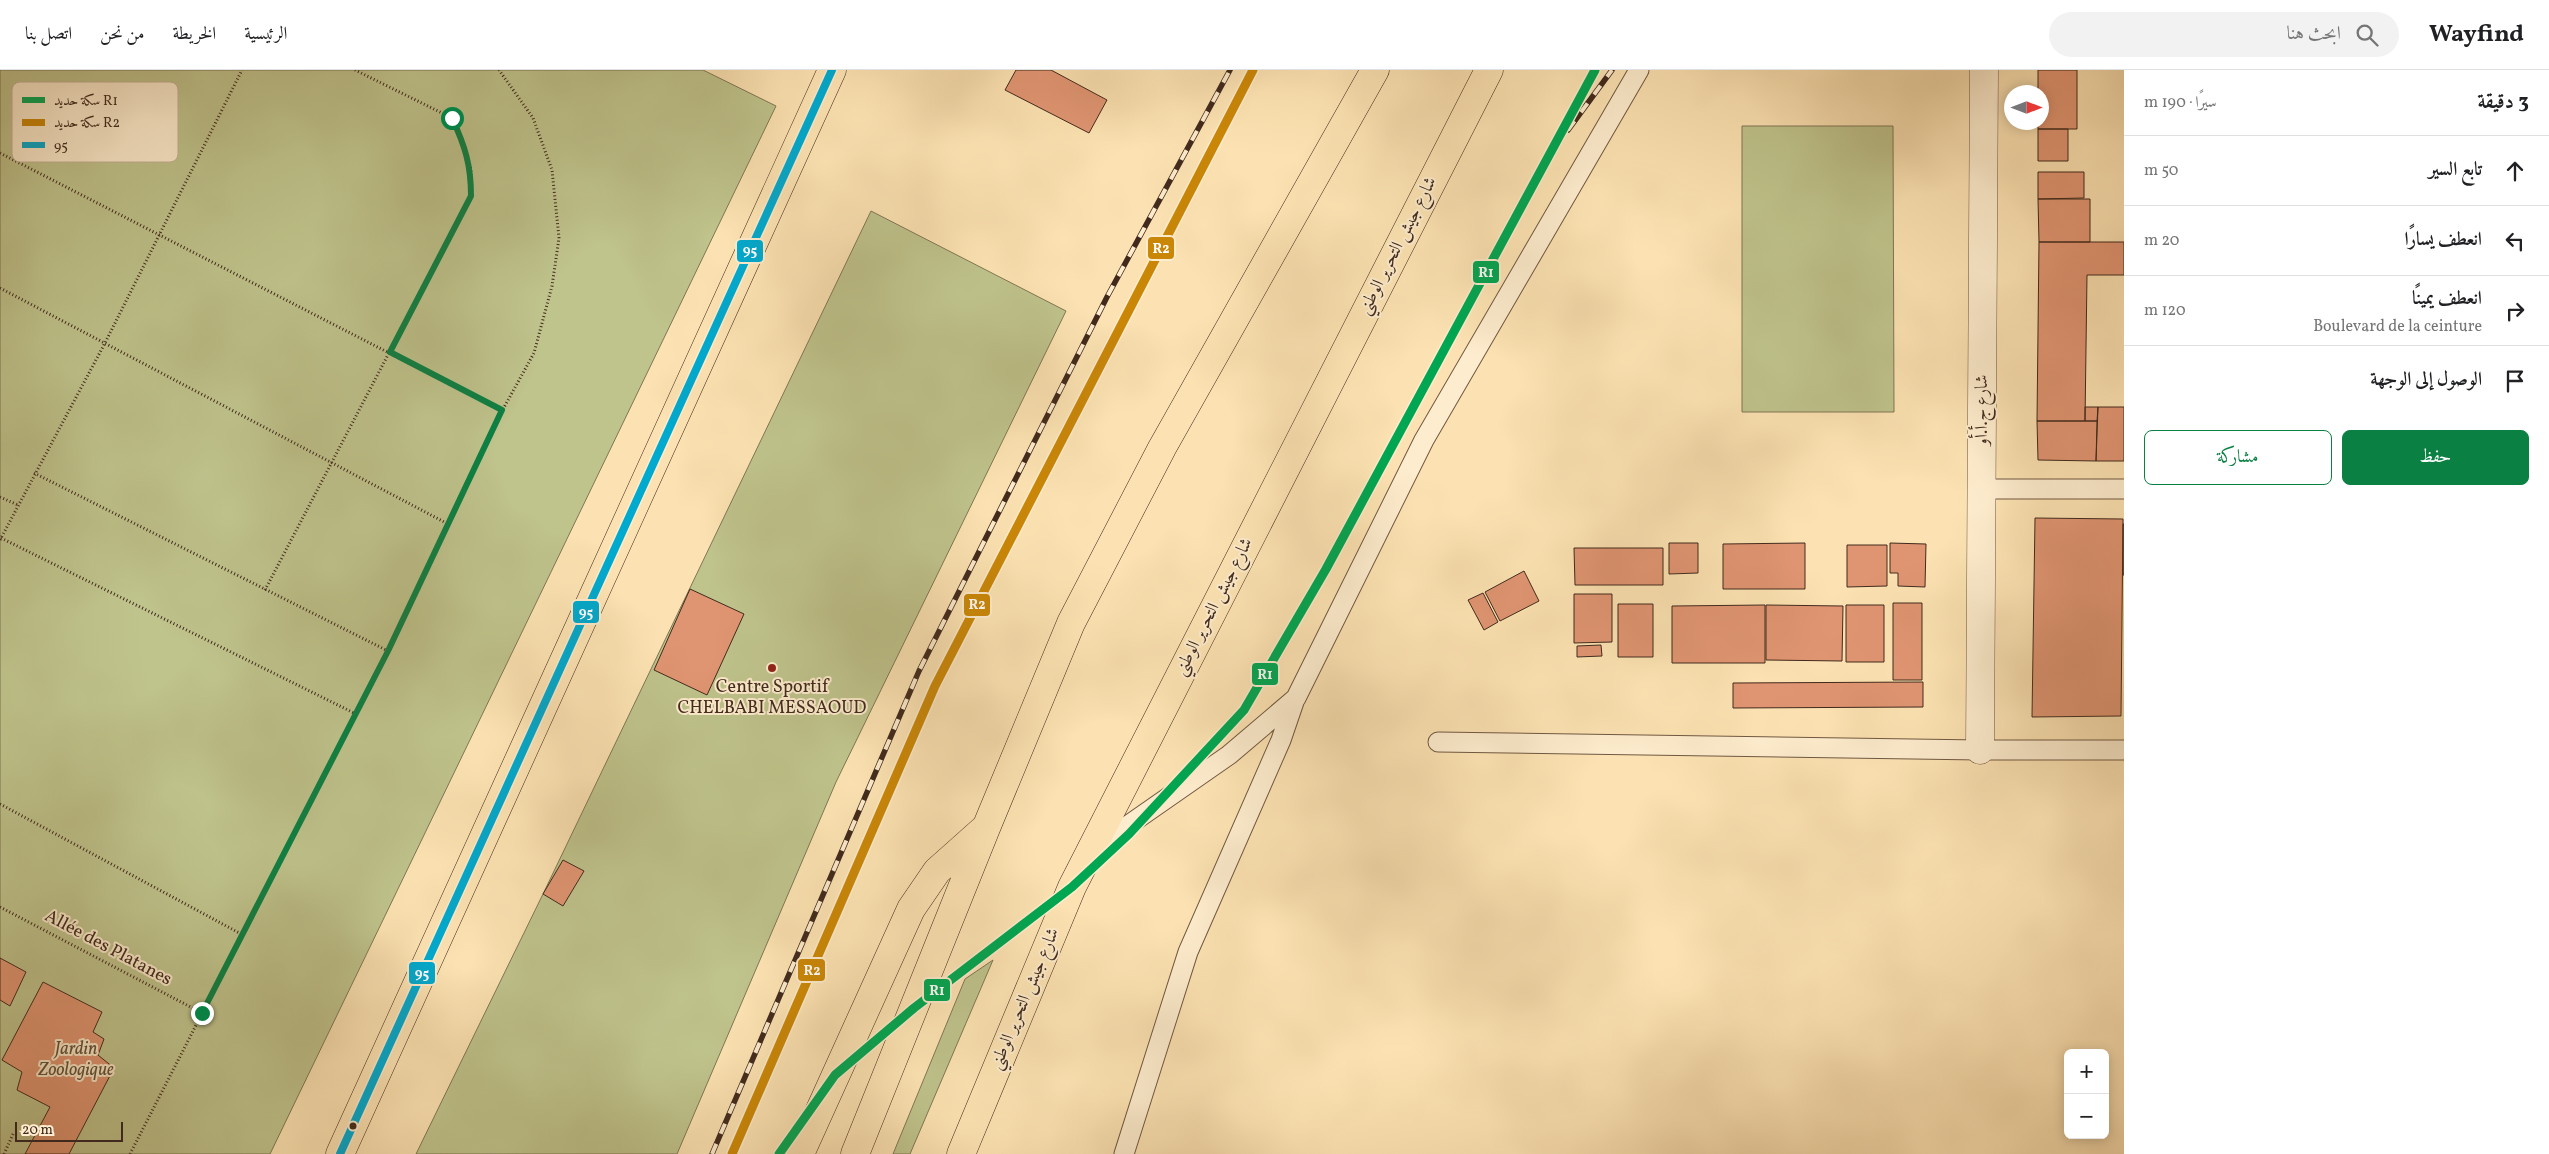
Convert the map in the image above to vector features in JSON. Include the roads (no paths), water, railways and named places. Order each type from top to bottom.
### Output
[{"type":"main road","points":[[340,1154],[832,70]]},
{"type":"main road","points":[[855,1154],[1071,623],[1162,448],[1375,70]]},
{"type":"main road","name":"شارع جيش التحرير الوطني","points":[[961,1154],[1072,887],[1488,70]]},
{"type":"main road","points":[[800,1154],[911,909],[937,871],[986,828]]},
{"type":"street","name":"شارع ج.أ.أو","points":[[1980,750],[1984,70]]},
{"type":"lane","points":[[1124,1154],[1188,952],[1281,740],[1296,698],[1424,440],[1639,70]]},
{"type":"lane","points":[[1623,97],[1648,70]]},
{"type":"lane","points":[[1982,489],[2124,489]]},
{"type":"lane","points":[[1091,851],[1229,755],[1296,698]]},
{"type":"lane","points":[[1438,742],[1980,750],[2124,750]]},
{"type":"railway","points":[[712,1154],[919,671],[1107,297],[1230,70]]},
{"type":"railway","points":[[779,1154],[835,1075],[914,1008],[1072,887],[1129,834],[1244,710],[1326,569],[1595,70]]},
{"type":"railway","points":[[1568,130],[1612,70]]},
{"type":"rail line","name":"R2","points":[[732,1154],[935,686],[1253,70]]},
{"type":"rail line","name":"R1","points":[[779,1154],[835,1075],[914,1008],[1072,887],[1129,834],[1244,710],[1326,569],[1595,70]]},
{"type":"place","name":"Centre Sportif CHELBABI MESSAOUD","points":[[772,668]]},
{"type":"park label","name":"Jardin Zoologique","points":[[76,1060]]}]
